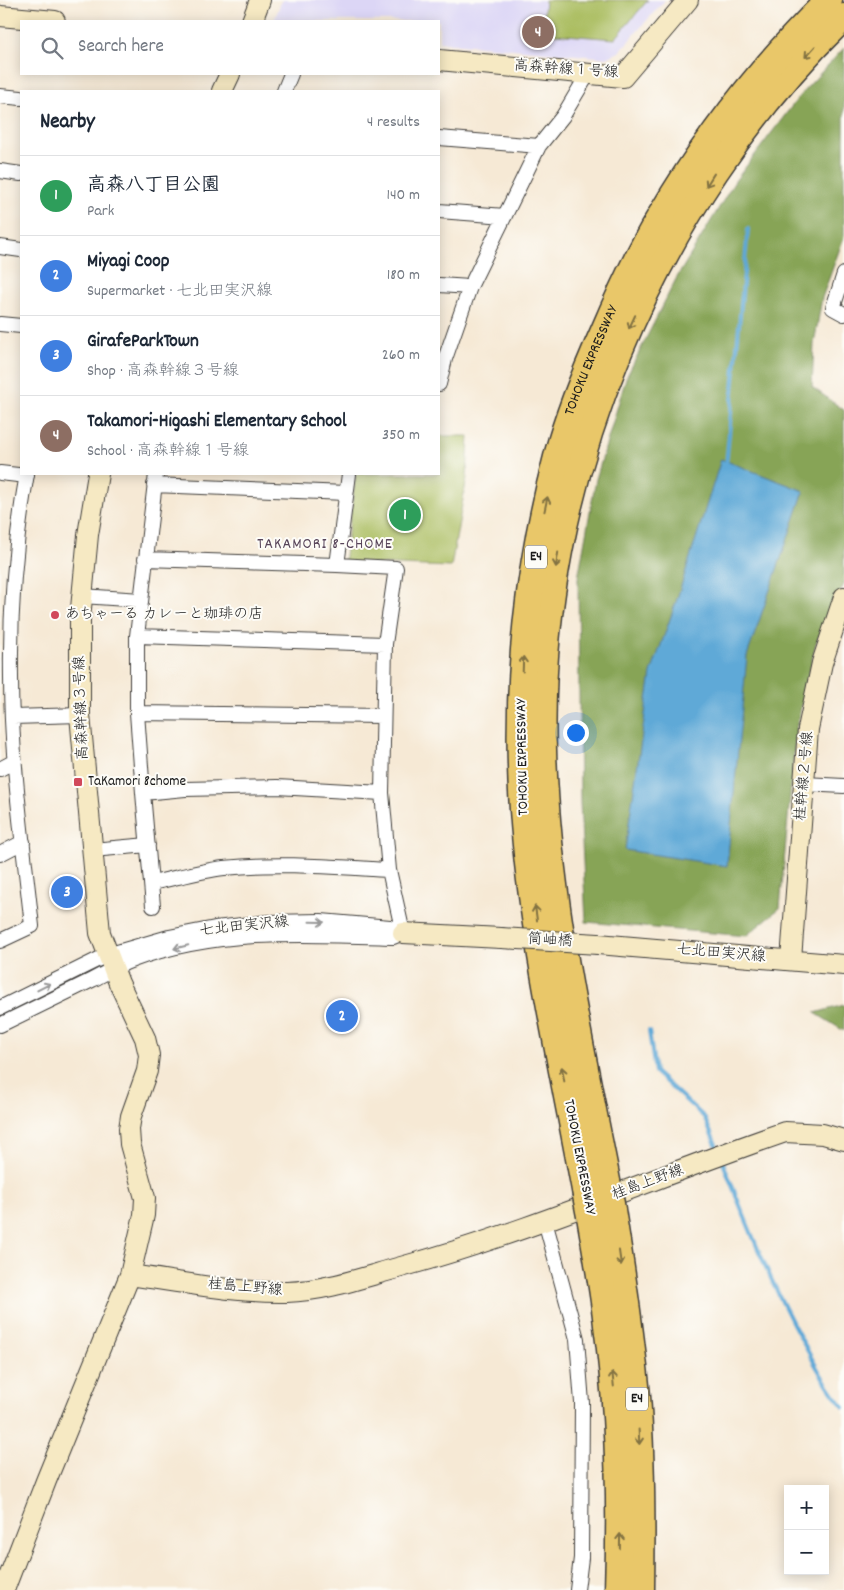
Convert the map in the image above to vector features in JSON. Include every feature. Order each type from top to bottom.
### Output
[{"type":"highway","name":"TOHOKU EXPRESSWAY","points":[[641,1590],[642,1537],[637,1396],[629,1320],[544,970],[523,812],[521,759],[524,644],[528,601],[539,537],[559,450],[589,366],[623,286],[659,218],[699,155],[739,101],[790,41],[830,0]]},
{"type":"highway","name":"TOHOKU EXPRESSWAY","points":[[618,1590],[620,1535],[618,1454],[599,1201],[556,904],[542,749],[547,628],[558,553],[578,471],[600,398],[642,300],[680,227],[737,141],[779,86],[844,17]]},
{"type":"street","points":[[252,20],[260,0]]},
{"type":"street","name":"高森幹線１号線","points":[[440,60],[623,77],[688,0]]},
{"type":"street","points":[[0,16],[44,20]]},
{"type":"street","points":[[440,375],[442,358],[470,287],[539,146],[563,116],[588,74]]},
{"type":"street","points":[[222,90],[230,75]]},
{"type":"street","points":[[284,90],[291,75]]},
{"type":"street","points":[[0,96],[20,98]]},
{"type":"street","points":[[440,138],[539,146]]},
{"type":"street","points":[[0,171],[20,174]]},
{"type":"street","points":[[440,211],[505,216]]},
{"type":"street","points":[[0,247],[20,250]]},
{"type":"street","points":[[844,274],[833,308],[844,314]]},
{"type":"street","points":[[440,285],[470,287]]},
{"type":"street","points":[[0,324],[20,326]]},
{"type":"street","points":[[0,473],[20,474]]},
{"type":"street","points":[[0,942],[32,926],[15,762],[13,717],[5,680],[6,588],[27,475]]},
{"type":"street","name":"高森幹線３号線","points":[[98,475],[88,535],[80,619],[80,715],[100,933],[110,962],[145,1038],[149,1055],[147,1071],[131,1116],[129,1129],[130,1144],[145,1198],[144,1215],[130,1275]]},
{"type":"street","points":[[336,565],[349,475]]},
{"type":"street","points":[[154,906],[142,793],[137,636],[155,480],[346,494]]},
{"type":"street","points":[[145,559],[396,568],[385,644],[382,793],[389,870],[403,933]]},
{"type":"street","points":[[82,596],[141,600]]},
{"type":"street","name":"桂幹線２号線","points":[[791,960],[808,729],[816,684],[827,644],[844,598]]},
{"type":"street","points":[[137,636],[385,644]]},
{"type":"street","points":[[138,713],[383,716]]},
{"type":"street","points":[[13,717],[80,715]]},
{"type":"street","points":[[0,769],[15,762]]},
{"type":"street","points":[[804,784],[844,786]]},
{"type":"street","points":[[142,793],[185,789],[277,787],[382,793]]},
{"type":"street","points":[[0,854],[23,842]]},
{"type":"street","points":[[92,850],[148,844]]},
{"type":"street","points":[[152,883],[222,868],[266,865],[389,870]]},
{"type":"street","name":"七北田実沢線","points":[[0,1008],[110,962],[129,947],[215,928],[268,922],[321,921],[390,927],[403,933],[501,938]]},
{"type":"street","name":"筒岫橋","points":[[501,938],[598,944]]},
{"type":"street","name":"七北田実沢線","points":[[598,944],[844,965]]},
{"type":"street","points":[[0,1025],[110,962]]},
{"type":"street","name":"桂島上野線","points":[[130,1275],[252,1291],[288,1292],[330,1286],[446,1254],[545,1221],[785,1132],[823,1134],[844,1140]]},
{"type":"street","points":[[545,1221],[577,1339],[582,1403],[580,1558],[577,1590]]},
{"type":"street","points":[[4,1590],[130,1275]]},
{"type":"shaded area","points":[[282,0],[665,0],[619,52],[607,58],[440,42],[440,20],[274,20]]},
{"type":"green space","points":[[545,0],[648,0],[615,39],[542,33]]},
{"type":"green space","points":[[844,48],[844,237],[822,298],[814,344],[812,387],[844,410],[844,584],[816,643],[796,729],[780,908],[746,936],[586,922],[580,802],[578,578],[596,479],[626,378],[676,279],[735,181],[801,94]]},
{"type":"green space","points":[[440,436],[469,436],[467,477],[451,567],[344,563],[356,475],[440,475]]},
{"type":"green space","points":[[844,1005],[844,1031],[815,1013]]},
{"type":"water","points":[[721,459],[804,491],[747,656],[727,866],[625,850],[651,673],[676,602]]},
{"type":"waterway","points":[[726,466],[748,229]]},
{"type":"waterway","points":[[649,1031],[655,1072],[704,1117],[718,1149]]},
{"type":"waterway","points":[[722,1160],[771,1278],[793,1324],[818,1370],[844,1407]]},
{"type":"place","name":"Takamori-Higashi Elementary School","points":[[538,32]]},
{"type":"place","name":"高森八丁目公園","points":[[405,515]]},
{"type":"place","name":"あちゃーる カレーと珈琲の店","points":[[55,615]]},
{"type":"place","name":"TaKamori 8chome","points":[[78,782]]},
{"type":"place","name":"GirafeParkTown","points":[[67,892]]},
{"type":"place","name":"Miyagi Coop","points":[[342,1016]]},
{"type":"district","name":"TAKAMORI 8-CHOME","points":[[325,544]]}]
